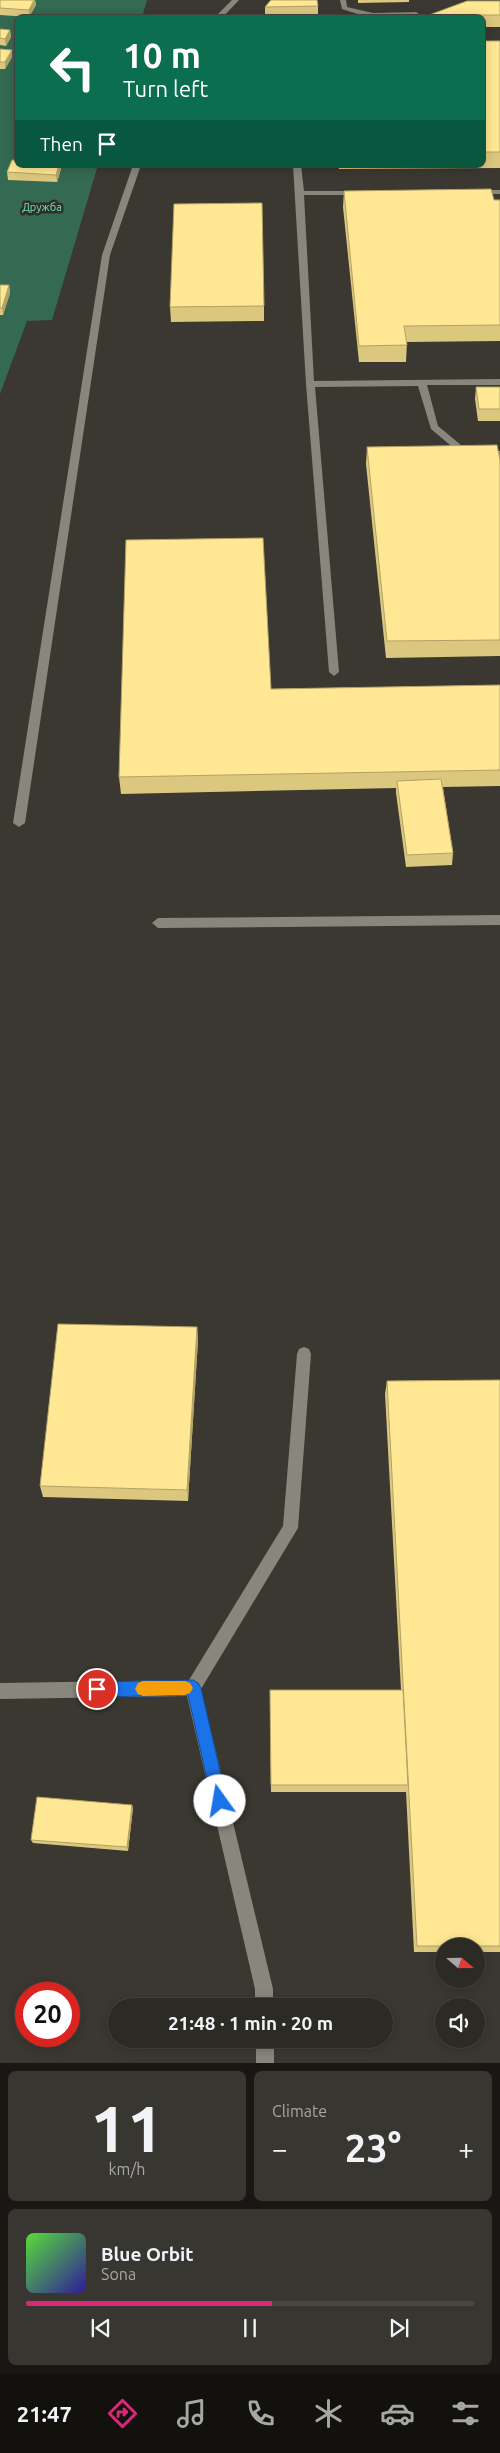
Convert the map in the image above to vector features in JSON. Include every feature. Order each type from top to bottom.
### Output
[{"type":"lane","points":[[220,15],[236,0]]},
{"type":"lane","points":[[343,0],[344,8],[369,15]]},
{"type":"lane","points":[[394,15],[416,14]]},
{"type":"lane","points":[[19,822],[106,255],[137,167]]},
{"type":"lane","points":[[297,167],[310,384],[334,672]]},
{"type":"lane","points":[[462,192],[500,192]]},
{"type":"lane","points":[[300,193],[366,193]]},
{"type":"lane","points":[[422,382],[434,427],[465,453],[500,454]]},
{"type":"lane","points":[[310,384],[500,382]]},
{"type":"lane","points":[[158,923],[500,920]]},
{"type":"lane","points":[[264,1998],[264,1989],[193,1688],[290,1528],[304,1354]]},
{"type":"lane","points":[[0,1691],[193,1688]]},
{"type":"lane","points":[[265,2048],[265,2063]]},
{"type":"green space","name":"Дружба","points":[[0,0],[147,0],[143,15],[15,15],[15,167],[97,167],[52,320],[27,321],[0,394]]},
{"type":"building","points":[[0,0],[34,0],[29,10],[0,8]]},
{"type":"building","points":[[271,0],[317,0],[318,6],[265,7]]},
{"type":"building","points":[[467,1],[500,1],[500,15],[429,15]]},
{"type":"building","points":[[0,29],[10,30],[5,39],[0,38]]},
{"type":"building","points":[[485,41],[500,41],[500,152],[485,152]]},
{"type":"building","points":[[0,49],[12,50],[5,62],[0,62]]},
{"type":"building","points":[[12,160],[15,160],[15,167],[58,167],[56,175],[7,172]]},
{"type":"building","points":[[491,189],[494,200],[500,200],[500,325],[404,326],[407,345],[359,346],[344,191]]},
{"type":"building","points":[[262,203],[264,306],[170,307],[174,204]]},
{"type":"building","points":[[0,285],[9,285],[2,308],[0,308]]},
{"type":"building","points":[[476,387],[500,387],[500,409],[479,409]]},
{"type":"building","points":[[497,445],[500,460],[500,640],[387,641],[367,447]]},
{"type":"building","points":[[263,538],[271,689],[500,685],[500,770],[119,777],[126,540]]},
{"type":"building","points":[[441,779],[453,853],[407,855],[397,781]]},
{"type":"building","points":[[58,1324],[197,1327],[187,1490],[40,1486]]},
{"type":"building","points":[[500,1380],[500,1946],[485,1946],[485,1938],[435,1938],[435,1946],[417,1946],[387,1381]]},
{"type":"building","points":[[270,1690],[403,1690],[408,1785],[271,1785]]},
{"type":"building","points":[[37,1797],[132,1805],[127,1847],[31,1840]]},
{"type":"slow traffic","points":[[143,1689],[185,1688]]},
{"type":"route","points":[[97,1689],[193,1688],[220,1801]]}]
